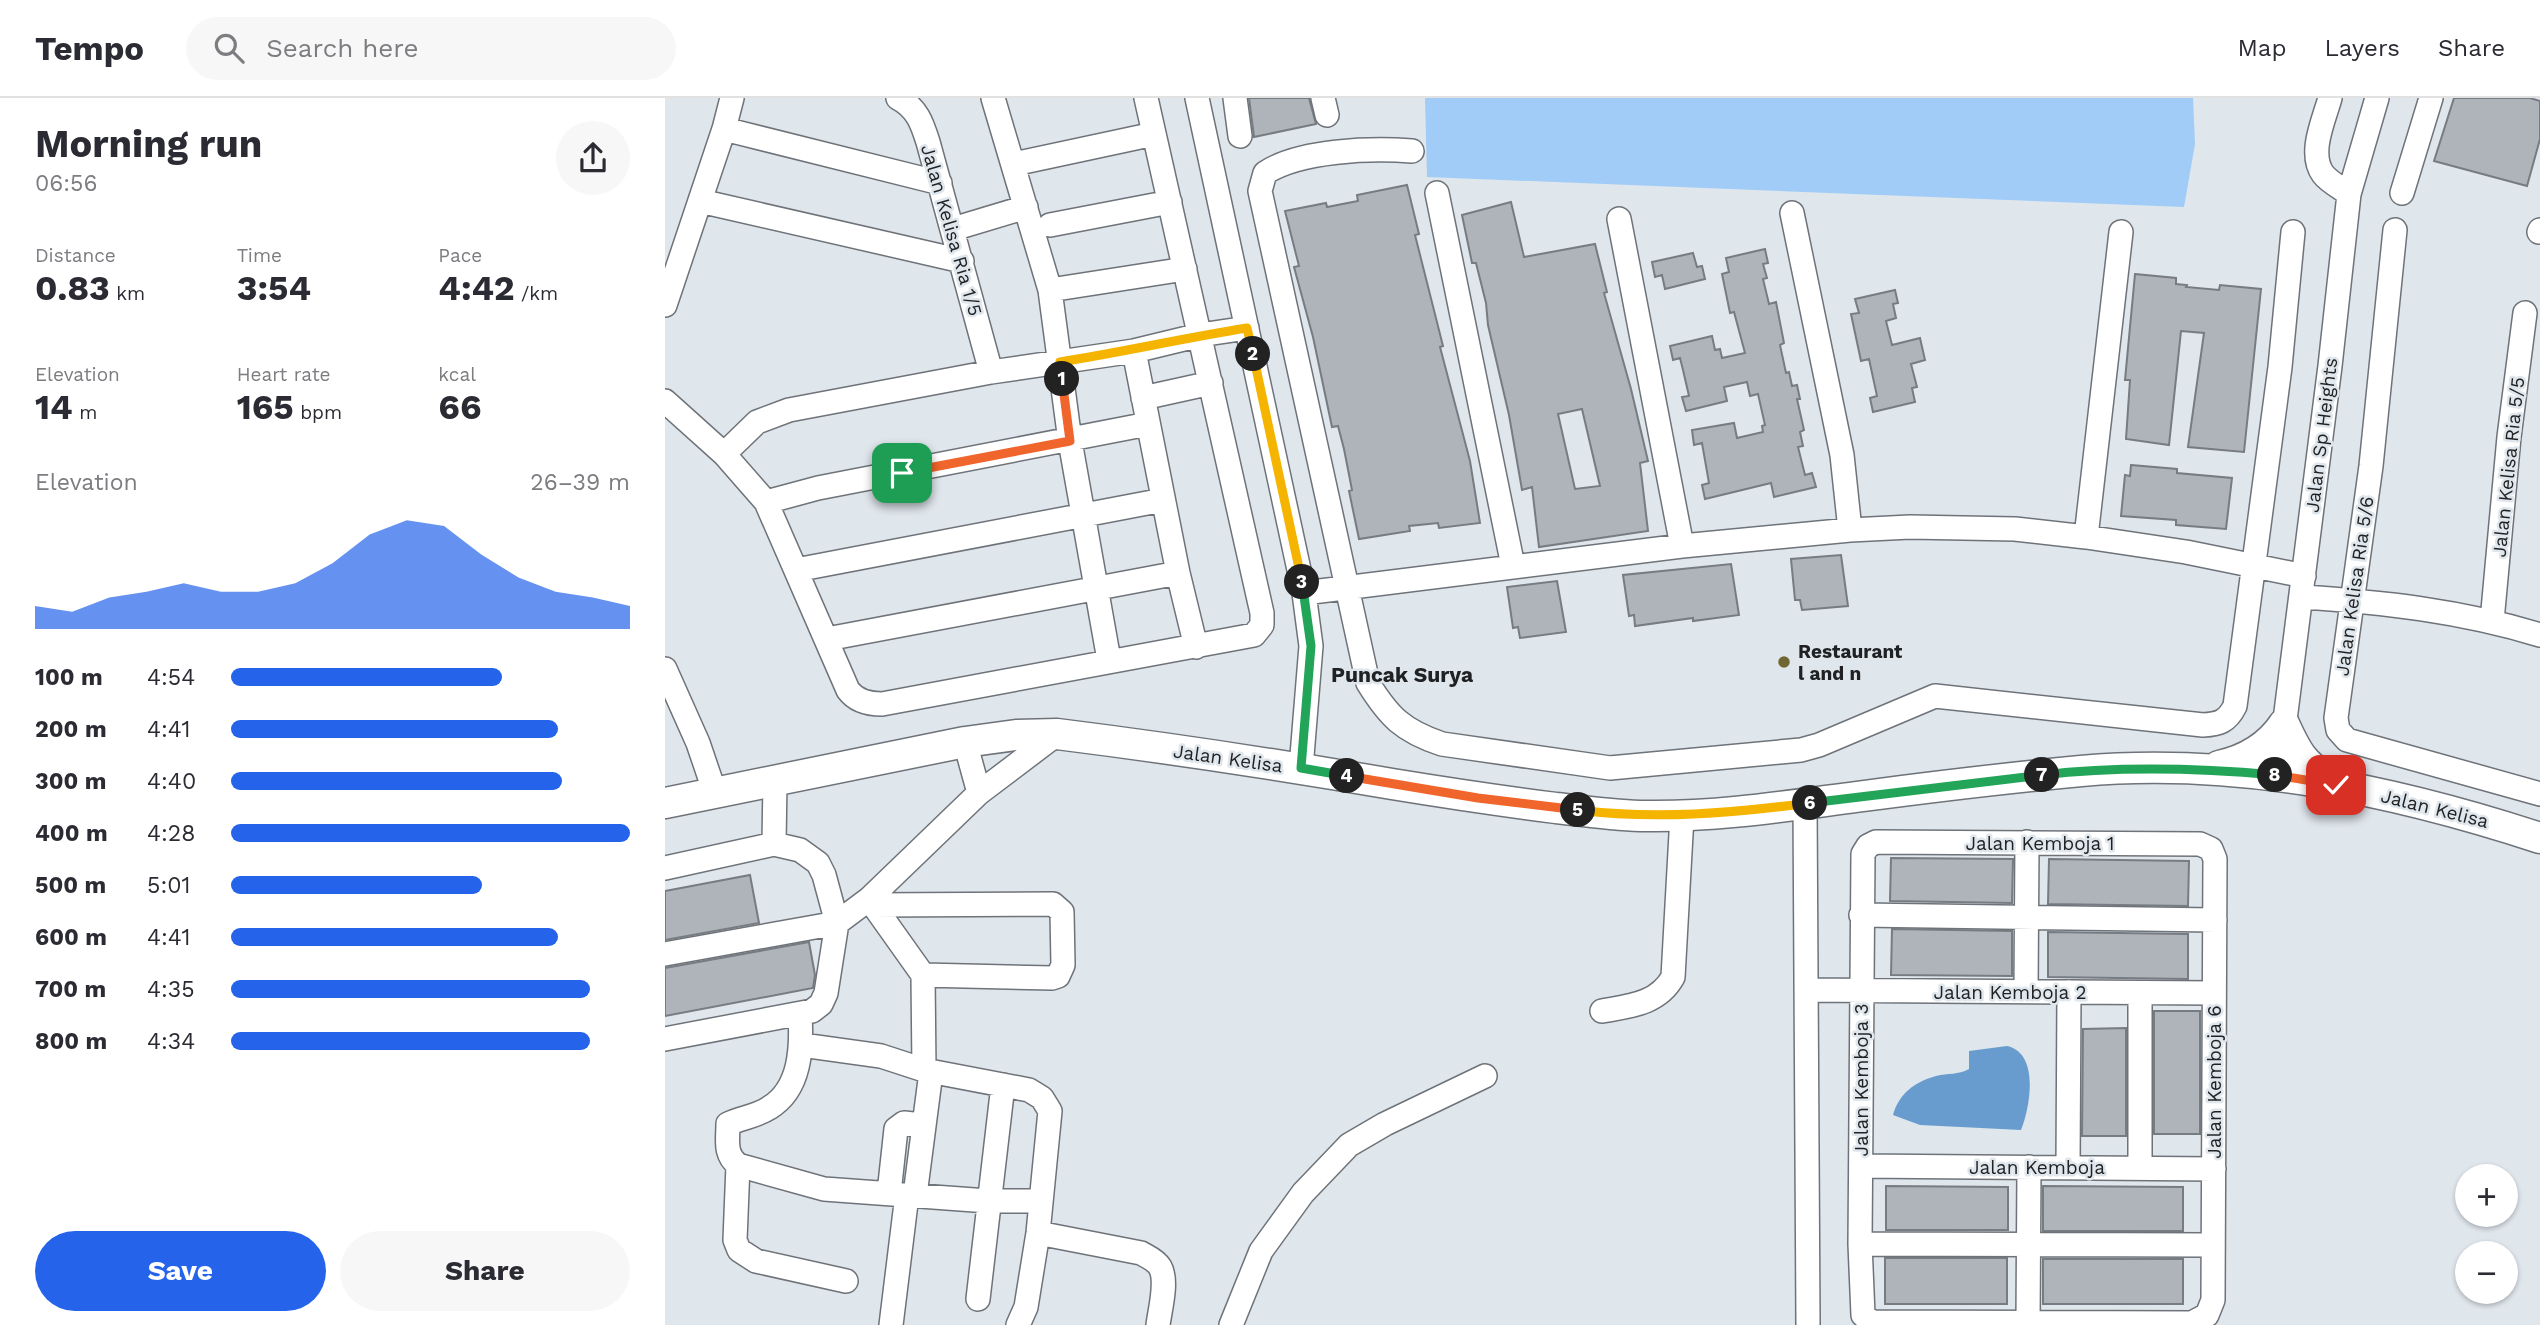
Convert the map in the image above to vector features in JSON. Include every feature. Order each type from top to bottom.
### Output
[{"type":"main road","points":[[2204,769],[2253,755],[2277,735],[2284,724]]},
{"type":"main road","points":[[2284,724],[2300,757],[2336,785]]},
{"type":"main road","name":"Jalan Kelisa","points":[[665,803],[965,742],[1016,735],[1057,734],[1301,768],[1478,798],[1619,816],[1682,816],[2083,771],[2204,769],[2278,775],[2410,800],[2540,838]]},
{"type":"street","points":[[665,305],[724,129],[731,98]]},
{"type":"street","points":[[993,98],[1050,290],[1070,441],[1109,660]]},
{"type":"street","points":[[665,401],[724,454],[766,502],[852,695],[871,704],[1254,635],[1262,625],[1262,613],[1146,98]]},
{"type":"street","points":[[1197,98],[1304,593],[1311,646],[1301,768]]},
{"type":"street","points":[[1235,98],[1240,136]]},
{"type":"street","points":[[2330,98],[2317,144],[2316,160],[2322,173],[2349,194]]},
{"type":"street","name":"Jalan Sp Heights","points":[[2278,775],[2349,194],[2377,98]]},
{"type":"street","points":[[2402,193],[2431,98]]},
{"type":"street","name":"Jalan Kelisa Ria 1/5","points":[[909,100],[921,120],[940,183],[991,372]]},
{"type":"street","points":[[724,129],[940,183]]},
{"type":"street","points":[[1014,164],[1154,134]]},
{"type":"street","points":[[1412,151],[1376,149],[1293,161],[1276,166],[1265,173],[1260,191],[1368,683],[1384,709],[1402,727],[1441,744],[1610,768],[1801,750],[1827,742],[1935,696],[2203,724],[2218,724],[2229,718],[2235,706],[2280,367],[2293,232]]},
{"type":"street","points":[[1437,193],[1513,566]]},
{"type":"street","points":[[700,201],[962,261]]},
{"type":"street","points":[[1050,225],[1170,201]]},
{"type":"street","points":[[953,229],[1026,207]]},
{"type":"street","points":[[1792,213],[1842,455],[1850,530]]},
{"type":"street","points":[[1619,219],[1682,546]]},
{"type":"street","name":"Jalan Kelisa Ria 5/6","points":[[2395,230],[2371,466],[2336,718],[2338,730],[2347,740],[2540,794]]},
{"type":"street","points":[[2086,537],[2121,233]]},
{"type":"street","points":[[1050,290],[1185,269]]},
{"type":"street","name":"Jalan Kelisa Ria 5/5","points":[[2492,621],[2509,437],[2525,313]]},
{"type":"street","points":[[724,454],[757,422],[774,414],[991,372],[1134,351],[1200,335],[1247,328]]},
{"type":"street","points":[[1134,351],[1178,573],[1196,647]]},
{"type":"street","points":[[1143,398],[1211,383]]},
{"type":"street","points":[[766,502],[818,488],[1148,424]]},
{"type":"street","points":[[796,570],[1163,500]]},
{"type":"street","points":[[1304,593],[1682,546],[1850,530],[1960,526],[2086,537],[2186,552],[2253,567],[2303,586],[2352,600],[2492,621],[2540,635]]},
{"type":"street","points":[[827,639],[1096,586],[1178,573]]},
{"type":"street","points":[[665,669],[698,743],[715,793]]},
{"type":"street","points":[[665,954],[837,923],[871,902],[979,793],[1057,734]]},
{"type":"street","points":[[965,742],[979,793]]},
{"type":"street","points":[[774,844],[775,780]]},
{"type":"street","points":[[1805,803],[1808,1325]]},
{"type":"street","points":[[1602,1011],[1653,999],[1663,993],[1673,977],[1682,816]]},
{"type":"street","name":"Jalan Kemboja 1","points":[[1868,846],[1876,842],[2027,842],[2200,844],[2211,849]]},
{"type":"street","points":[[2026,991],[2027,842]]},
{"type":"street","points":[[665,868],[774,844],[800,850],[818,863],[837,923],[826,993],[821,1004],[812,1011],[665,1039]]},
{"type":"street","name":"Jalan Kemboja 3","points":[[1868,846],[1863,855],[1861,915],[1860,1244],[1863,1315],[1872,1322],[2028,1324]]},
{"type":"street","name":"Jalan Kemboja 6","points":[[2028,1324],[2193,1322],[2207,1315],[2213,1300],[2215,859],[2211,849]]},
{"type":"street","points":[[871,902],[923,975],[927,1113],[904,1194],[891,1325]]},
{"type":"street","points":[[871,902],[1053,904],[1062,912],[1063,965],[1058,976],[923,975]]},
{"type":"street","points":[[1861,915],[2215,920]]},
{"type":"street","name":"Jalan Kemboja 2","points":[[1806,990],[2214,993]]},
{"type":"street","points":[[2068,1168],[2069,992]]},
{"type":"street","points":[[2140,993],[2140,1168]]},
{"type":"street","points":[[800,1015],[802,1045],[794,1077],[778,1102],[764,1111],[728,1124],[729,1155],[738,1165],[817,1188],[988,1201],[1040,1201]]},
{"type":"street","points":[[802,1045],[881,1056],[927,1071],[1038,1094],[1050,1111],[1038,1233],[1027,1307],[1018,1325]]},
{"type":"street","points":[[1231,1325],[1261,1251],[1303,1193],[1349,1145],[1385,1124],[1485,1076]]},
{"type":"street","points":[[978,1298],[1003,1085]]},
{"type":"street","points":[[738,1165],[735,1240],[739,1250],[756,1261],[846,1281]]},
{"type":"street","name":"Jalan Kemboja","points":[[1861,1166],[2214,1169]]},
{"type":"street","points":[[2028,1324],[2029,1167]]},
{"type":"street","points":[[1038,1233],[1141,1253],[1151,1259],[1160,1267],[1163,1282],[1158,1325]]},
{"type":"street","points":[[1860,1244],[2212,1245]]},
{"type":"shaded area","points":[[1425,98],[2193,98],[2195,144],[2184,207],[1427,177]]},
{"type":"shaded area","points":[[2007,1046],[2017,1051],[2024,1059],[2030,1082],[2021,1130],[1920,1125],[1893,1115],[1903,1095],[1914,1085],[1936,1076],[1969,1069],[1969,1051]]},
{"type":"building","points":[[1249,98],[1309,98],[1316,124],[1254,137]]},
{"type":"building","points":[[2454,98],[2530,98],[2540,101],[2540,139],[2527,186],[2434,161]]},
{"type":"building","points":[[1407,185],[1419,234],[1415,235],[1443,346],[1440,347],[1470,461],[1480,523],[1439,528],[1438,523],[1409,526],[1410,531],[1359,539],[1344,449],[1338,426],[1332,427],[1313,337],[1294,267],[1299,266],[1285,211],[1326,203],[1327,207],[1358,201],[1357,195]]},
{"type":"building","points":[[1511,202],[1524,257],[1595,244],[1607,292],[1604,293],[1648,461],[1640,463],[1648,531],[1539,547],[1532,487],[1522,490],[1509,415],[1488,325],[1486,303],[1476,263],[1472,263],[1462,215]],"holes":[[[1582,409],[1600,486],[1575,489],[1558,414]]]},
{"type":"building","points":[[1765,249],[1768,263],[1763,264],[1767,278],[1763,279],[1769,304],[1776,302],[1784,343],[1780,345],[1786,373],[1789,372],[1792,386],[1797,385],[1800,399],[1797,399],[1804,430],[1800,432],[1803,446],[1798,447],[1805,475],[1812,473],[1816,487],[1774,497],[1771,483],[1705,499],[1702,485],[1709,483],[1702,443],[1694,445],[1692,430],[1734,423],[1737,438],[1763,432],[1762,426],[1765,425],[1758,394],[1750,396],[1747,382],[1724,387],[1727,401],[1686,411],[1682,397],[1689,396],[1683,370],[1680,358],[1673,360],[1670,346],[1712,336],[1715,350],[1720,349],[1722,358],[1745,353],[1734,312],[1730,313],[1722,274],[1729,272],[1726,258]]},
{"type":"building","points":[[1693,253],[1697,267],[1702,266],[1705,279],[1665,289],[1662,275],[1655,277],[1652,262]]},
{"type":"building","points":[[2135,274],[2176,278],[2176,284],[2187,285],[2186,287],[2219,290],[2220,285],[2261,289],[2244,452],[2188,447],[2204,333],[2181,331],[2169,445],[2126,439],[2130,380],[2125,380]]},
{"type":"building","points":[[1895,290],[1898,303],[1893,304],[1896,318],[1886,321],[1892,345],[1920,338],[1925,360],[1911,364],[1917,387],[1912,388],[1915,402],[1873,412],[1870,398],[1877,396],[1869,359],[1861,361],[1851,314],[1859,313],[1855,299]]},
{"type":"building","points":[[2131,465],[2232,478],[2226,529],[2176,525],[2176,520],[2121,516],[2125,475],[2130,476]]},
{"type":"building","points":[[1841,555],[1848,606],[1802,610],[1800,600],[1795,600],[1791,559]]},
{"type":"building","points":[[1731,564],[1739,615],[1635,626],[1634,615],[1629,616],[1623,575]]},
{"type":"building","points":[[1557,581],[1566,632],[1520,638],[1518,627],[1513,628],[1507,587]]},
{"type":"building","points":[[1891,858],[2013,859],[2012,903],[1890,901]]},
{"type":"building","points":[[2049,859],[2189,861],[2188,906],[2048,904]]},
{"type":"building","points":[[750,875],[759,923],[665,940],[665,891]]},
{"type":"building","points":[[1892,929],[2012,931],[2012,976],[1891,975]]},
{"type":"building","points":[[2048,932],[2188,934],[2188,979],[2048,977]]},
{"type":"building","points":[[809,942],[815,975],[813,988],[665,1016],[665,968]]},
{"type":"building","points":[[2154,1011],[2200,1011],[2200,1134],[2154,1134]]},
{"type":"building","points":[[2126,1028],[2126,1136],[2082,1136],[2083,1029]]},
{"type":"building","points":[[1886,1186],[2008,1187],[2008,1230],[1886,1230]]},
{"type":"building","points":[[2043,1186],[2183,1187],[2183,1231],[2043,1231]]},
{"type":"building","points":[[1885,1258],[2007,1258],[2007,1304],[1885,1304]]},
{"type":"building","points":[[2043,1259],[2183,1259],[2183,1304],[2043,1304]]},
{"type":"place","name":"Restaurant l and n","points":[[1784,662]]},
{"type":"district","name":"Puncak Surya","points":[[1402,675]]},
{"type":"route","points":[[902,473],[1070,441],[1060,362],[1134,351],[1200,335],[1247,328],[1304,593],[1311,646],[1301,768],[1478,798],[1644,817],[1735,812],[1923,788],[2137,768],[2204,769],[2278,775],[2336,785]]}]
